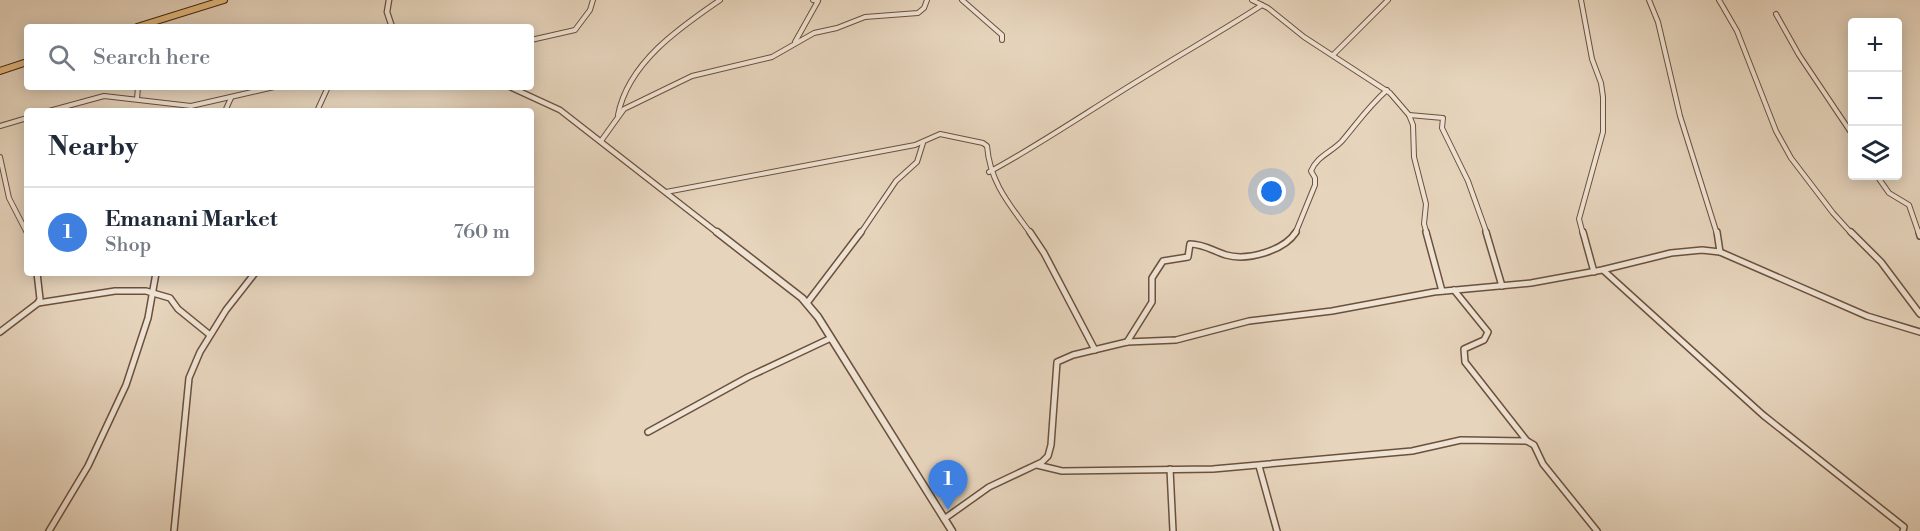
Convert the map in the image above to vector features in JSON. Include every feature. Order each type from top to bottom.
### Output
[{"type":"highway","points":[[147,24],[224,0]]},
{"type":"highway","points":[[0,70],[24,63]]},
{"type":"street","points":[[389,0],[389,24]]},
{"type":"street","points":[[534,39],[576,30],[590,10],[593,0]]},
{"type":"street","points":[[618,115],[619,102],[633,75],[673,34],[700,12],[720,0]]},
{"type":"street","points":[[795,42],[818,1],[813,0]]},
{"type":"street","points":[[600,141],[608,134],[618,115],[635,101],[689,77],[758,62],[774,56],[809,35],[837,28],[865,17],[918,13],[924,8],[927,0]]},
{"type":"street","points":[[962,0],[995,26],[1002,35],[1002,40]]},
{"type":"street","points":[[1252,0],[1387,90],[1409,115],[1413,130],[1414,157],[1426,204],[1425,232],[1442,291]]},
{"type":"street","points":[[1333,55],[1388,0]]},
{"type":"street","points":[[1581,0],[1592,59],[1601,83],[1603,97],[1603,132],[1586,200],[1579,217],[1594,272]]},
{"type":"street","points":[[1649,0],[1658,22],[1680,116],[1718,236],[1720,252]]},
{"type":"street","points":[[1719,0],[1737,31],[1776,131],[1796,166],[1856,238],[1881,262],[1890,277],[1920,314]]},
{"type":"street","points":[[989,172],[1026,152],[1135,82],[1214,37],[1262,5]]},
{"type":"street","points":[[1776,14],[1799,55],[1848,128]]},
{"type":"street","points":[[137,99],[138,90]]},
{"type":"street","points":[[59,108],[100,96],[188,106],[262,90]]},
{"type":"street","points":[[318,108],[327,90]]},
{"type":"street","points":[[517,90],[552,105],[786,284],[807,303],[952,531]]},
{"type":"street","points":[[1127,342],[1152,302],[1152,278],[1163,261],[1188,257],[1190,244],[1207,245],[1228,255],[1248,256],[1264,252],[1294,236],[1315,185],[1312,166],[1340,143],[1360,115],[1387,90]]},
{"type":"street","points":[[226,108],[231,98]]},
{"type":"street","points":[[1409,115],[1443,117],[1442,128],[1484,223],[1502,286]]},
{"type":"street","points":[[0,126],[24,119]]},
{"type":"street","points":[[666,192],[922,143],[934,135],[945,134],[984,144],[987,146],[989,172],[1018,220],[1044,253],[1095,350]]},
{"type":"street","points":[[807,303],[860,234],[894,183],[917,162],[922,143]]},
{"type":"street","points":[[0,157],[9,198],[24,227]]},
{"type":"street","points":[[1880,180],[1889,194],[1910,206],[1920,236]]},
{"type":"street","points":[[944,519],[989,487],[1045,460],[1049,453],[1056,364],[1063,358],[1127,342],[1176,340],[1250,321],[1332,311],[1442,291],[1502,286],[1594,272],[1671,254],[1701,250],[1720,252],[1867,316],[1920,332]]},
{"type":"street","points":[[1602,270],[1763,415],[1904,527],[1903,531]]},
{"type":"street","points":[[37,276],[40,299],[38,303]]},
{"type":"street","points":[[49,531],[88,466],[126,385],[148,318],[155,276]]},
{"type":"street","points":[[174,531],[189,378],[196,359],[210,335],[253,276]]},
{"type":"street","points":[[0,332],[38,303],[138,289],[170,298],[178,309],[210,335]]},
{"type":"street","points":[[1454,290],[1488,332],[1484,340],[1464,349],[1465,362],[1527,441],[1534,445],[1543,464],[1598,531]]},
{"type":"street","points":[[648,432],[740,381],[831,338]]},
{"type":"street","points":[[1037,465],[1062,471],[1260,466],[1412,451],[1461,440],[1527,441]]},
{"type":"street","points":[[1260,466],[1276,531]]},
{"type":"street","points":[[1170,469],[1173,531]]},
{"type":"place","name":"Emanani Market","points":[[948,510]]}]
